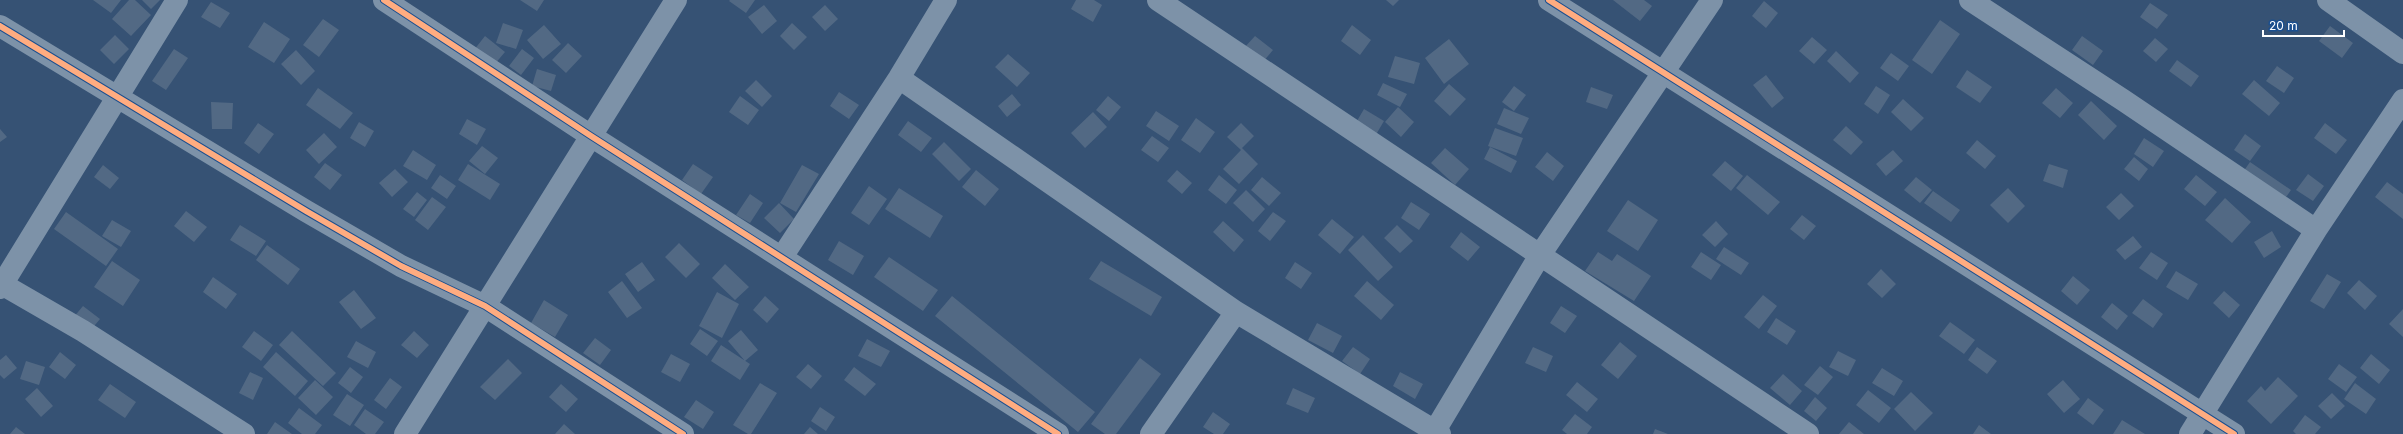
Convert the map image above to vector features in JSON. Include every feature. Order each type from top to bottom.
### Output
[{"type":"street","points":[[177,0],[1,285],[84,331],[244,434]]},
{"type":"street","points":[[384,0],[410,7],[591,136],[1058,434]]},
{"type":"street","points":[[405,434],[676,0]]},
{"type":"street","points":[[782,257],[899,78],[946,0]]},
{"type":"street","points":[[1158,0],[1808,434]]},
{"type":"street","points":[[1549,0],[2234,434]]},
{"type":"street","points":[[899,78],[1236,312],[1436,433],[1540,254],[1664,74],[1712,0]]},
{"type":"street","points":[[1970,0],[2123,100],[2316,230]]},
{"type":"street","points":[[2328,0],[2403,52]]},
{"type":"street","points":[[0,26],[117,95],[306,211],[401,266],[485,306],[683,434]]},
{"type":"street","points":[[2190,434],[2316,230],[2403,100]]},
{"type":"street","points":[[1151,434],[1236,312]]},
{"type":"building","points":[[93,0],[121,0],[111,13]]},
{"type":"building","points":[[129,0],[135,0],[151,15],[131,36],[112,19]]},
{"type":"building","points":[[142,0],[160,0],[151,9]]},
{"type":"building","points":[[520,0],[544,0],[537,11]]},
{"type":"building","points":[[755,0],[746,13],[729,1]]},
{"type":"building","points":[[1076,0],[1094,0],[1102,5],[1093,22],[1071,9]]},
{"type":"building","points":[[1386,0],[1399,0],[1393,6]]},
{"type":"building","points":[[1613,0],[1644,0],[1652,6],[1640,21]]},
{"type":"building","points":[[1764,1],[1778,13],[1766,28],[1752,16]]},
{"type":"building","points":[[211,2],[230,13],[220,28],[201,17]]},
{"type":"building","points":[[2150,3],[2168,15],[2157,29],[2140,17]]},
{"type":"building","points":[[764,5],[777,21],[762,34],[748,17]]},
{"type":"building","points":[[825,5],[838,19],[825,31],[812,17]]},
{"type":"building","points":[[323,19],[339,30],[319,57],[303,45]]},
{"type":"building","points":[[1940,20],[1960,34],[1932,74],[1912,60]]},
{"type":"building","points":[[264,22],[290,39],[274,63],[248,47]]},
{"type":"building","points":[[503,23],[523,30],[516,49],[496,43]]},
{"type":"building","points":[[792,23],[807,37],[794,50],[780,36]]},
{"type":"building","points":[[544,25],[561,44],[543,59],[527,40]]},
{"type":"building","points":[[1352,25],[1371,40],[1360,55],[1341,41]]},
{"type":"building","points":[[2330,26],[2353,43],[2342,58],[2319,41]]},
{"type":"building","points":[[115,35],[129,49],[114,64],[100,50]]},
{"type":"building","points":[[485,36],[505,52],[494,65],[474,50]]},
{"type":"building","points":[[1255,36],[1273,50],[1262,63],[1244,48]]},
{"type":"building","points":[[2082,36],[2103,51],[2093,65],[2072,50]]},
{"type":"building","points":[[1812,37],[1827,50],[1814,64],[1799,51]]},
{"type":"building","points":[[2155,38],[2168,49],[2156,62],[2143,51]]},
{"type":"building","points":[[1449,39],[1469,64],[1444,84],[1425,58]]},
{"type":"building","points":[[568,43],[582,56],[566,73],[552,60]]},
{"type":"building","points":[[174,49],[188,58],[166,90],[152,81]]},
{"type":"building","points":[[522,49],[534,58],[521,75],[509,66]]},
{"type":"building","points":[[296,50],[315,71],[301,85],[281,64]]},
{"type":"building","points":[[1836,51],[1859,73],[1850,83],[1827,61]]},
{"type":"building","points":[[1891,53],[1909,66],[1898,81],[1880,68]]},
{"type":"building","points":[[1008,54],[1030,73],[1017,87],[995,67]]},
{"type":"building","points":[[1395,56],[1420,63],[1414,84],[1388,77]]},
{"type":"building","points":[[2177,60],[2199,76],[2191,87],[2169,71]]},
{"type":"building","points":[[2277,66],[2294,78],[2284,93],[2266,81]]},
{"type":"building","points":[[537,69],[556,75],[551,91],[532,86]]},
{"type":"building","points":[[1967,70],[1992,87],[1980,103],[1956,87]]},
{"type":"building","points":[[1766,75],[1784,98],[1772,108],[1753,85]]},
{"type":"building","points":[[756,80],[772,96],[762,107],[745,91]]},
{"type":"building","points":[[2254,80],[2280,103],[2269,116],[2242,94]]},
{"type":"building","points":[[1383,83],[1407,94],[1400,107],[1377,95]]},
{"type":"building","points":[[1449,84],[1466,99],[1450,116],[1434,101]]},
{"type":"building","points":[[1514,86],[1526,95],[1514,111],[1502,102]]},
{"type":"building","points":[[1876,86],[1890,95],[1878,114],[1864,104]]},
{"type":"building","points":[[1591,87],[1613,95],[1607,109],[1586,102]]},
{"type":"building","points":[[318,88],[353,113],[340,129],[306,105]]},
{"type":"building","points":[[2056,88],[2073,103],[2060,118],[2042,103]]},
{"type":"building","points":[[839,92],[859,105],[849,119],[830,106]]},
{"type":"building","points":[[1012,94],[1021,105],[1007,117],[998,106]]},
{"type":"building","points":[[740,96],[759,110],[748,125],[729,112]]},
{"type":"building","points":[[1108,96],[1121,107],[1109,121],[1096,110]]},
{"type":"building","points":[[1903,99],[1924,118],[1911,131],[1891,112]]},
{"type":"building","points":[[2091,101],[2117,126],[2104,140],[2078,115]]},
{"type":"building","points":[[211,102],[233,103],[232,129],[212,129]]},
{"type":"building","points":[[1398,107],[1414,122],[1401,137],[1385,122]]},
{"type":"building","points":[[1504,108],[1529,118],[1521,134],[1497,124]]},
{"type":"building","points":[[1364,109],[1384,121],[1374,138],[1354,126]]},
{"type":"building","points":[[1156,111],[1179,126],[1169,141],[1146,126]]},
{"type":"building","points":[[1093,112],[1107,127],[1085,148],[1071,133]]},
{"type":"building","points":[[1196,118],[1215,132],[1200,153],[1181,140]]},
{"type":"building","points":[[467,119],[486,129],[477,145],[459,134]]},
{"type":"building","points":[[908,121],[932,138],[921,152],[898,135]]},
{"type":"building","points":[[359,122],[374,131],[365,147],[350,138]]},
{"type":"building","points":[[258,123],[274,134],[259,154],[244,143]]},
{"type":"building","points":[[1241,123],[1254,136],[1242,148],[1258,164],[1239,184],[1223,169],[1241,150],[1227,137]]},
{"type":"building","points":[[2325,123],[2347,140],[2336,154],[2314,138]]},
{"type":"building","points":[[1846,126],[1863,142],[1851,155],[1833,140]]},
{"type":"building","points":[[1495,128],[1523,138],[1516,156],[1488,146]]},
{"type":"building","points":[[0,129],[7,137],[0,142]]},
{"type":"building","points":[[324,133],[337,147],[319,164],[306,150]]},
{"type":"building","points":[[2245,134],[2261,146],[2250,161],[2234,150]]},
{"type":"building","points":[[1152,136],[1169,148],[1158,162],[1141,150]]},
{"type":"building","points":[[2144,138],[2164,151],[2153,167],[2134,154]]},
{"type":"building","points":[[1977,140],[1996,156],[1985,169],[1966,153]]},
{"type":"building","points":[[944,142],[971,169],[959,181],[932,154]]},
{"type":"building","points":[[482,146],[498,158],[485,174],[469,161]]},
{"type":"building","points":[[1490,147],[1517,161],[1511,173],[1484,159]]},
{"type":"building","points":[[1445,148],[1469,169],[1455,185],[1431,163]]},
{"type":"building","points":[[413,150],[436,165],[427,180],[403,166]]},
{"type":"building","points":[[1893,150],[1903,161],[1886,176],[1876,164]]},
{"type":"building","points":[[1547,152],[1564,166],[1553,181],[1535,167]]},
{"type":"building","points":[[2134,157],[2148,169],[2139,181],[2124,169]]},
{"type":"building","points":[[1725,161],[1743,176],[1731,191],[1712,175]]},
{"type":"building","points":[[2250,162],[2291,190],[2284,200],[2243,172]]},
{"type":"building","points":[[325,163],[342,175],[330,190],[314,177]]},
{"type":"building","points":[[468,164],[500,184],[490,200],[458,180]]},
{"type":"building","points":[[693,164],[713,177],[701,194],[682,180]]},
{"type":"building","points":[[2049,164],[2068,170],[2063,188],[2043,181]]},
{"type":"building","points":[[103,165],[119,178],[110,189],[94,177]]},
{"type":"building","points":[[802,165],[819,174],[796,212],[780,203]]},
{"type":"building","points":[[395,169],[408,182],[392,197],[379,183]]},
{"type":"building","points":[[976,170],[999,189],[985,206],[962,187]]},
{"type":"building","points":[[1177,170],[1192,183],[1182,194],[1167,181]]},
{"type":"building","points":[[2308,174],[2324,186],[2313,201],[2296,190]]},
{"type":"building","points":[[440,175],[456,186],[447,199],[431,188]]},
{"type":"building","points":[[1219,175],[1237,190],[1226,204],[1208,190]]},
{"type":"building","points":[[1747,175],[1780,202],[1768,215],[1736,188]]},
{"type":"building","points":[[2196,175],[2217,192],[2205,206],[2184,189]]},
{"type":"building","points":[[1262,177],[1281,193],[1269,206],[1251,190]]},
{"type":"building","points":[[1916,177],[1932,190],[1920,203],[1904,190]]},
{"type":"building","points":[[2387,182],[2403,194],[2403,219],[2375,197]]},
{"type":"building","points":[[869,186],[887,199],[869,225],[851,213]]},
{"type":"building","points":[[899,188],[943,216],[930,238],[885,209]]},
{"type":"building","points":[[2008,188],[2025,206],[2008,223],[1990,205]]},
{"type":"building","points":[[1246,190],[1265,209],[1253,222],[1233,203]]},
{"type":"building","points":[[1933,191],[1960,210],[1951,222],[1924,203]]},
{"type":"building","points":[[417,192],[427,200],[414,217],[403,209]]},
{"type":"building","points":[[2121,193],[2134,206],[2119,220],[2106,207]]},
{"type":"building","points":[[750,194],[763,203],[750,223],[736,215]]},
{"type":"building","points":[[432,197],[446,207],[428,230],[415,220]]},
{"type":"building","points":[[2225,198],[2251,222],[2232,243],[2205,220]]},
{"type":"building","points":[[1628,200],[1658,220],[1638,251],[1607,231]]},
{"type":"building","points":[[1411,202],[1430,214],[1419,230],[1401,218]]},
{"type":"building","points":[[779,203],[794,219],[780,233],[764,218]]},
{"type":"building","points":[[186,211],[207,227],[194,242],[174,226]]},
{"type":"building","points":[[66,212],[118,249],[106,266],[54,229]]},
{"type":"building","points":[[1273,212],[1286,221],[1270,241],[1258,231]]},
{"type":"building","points":[[1802,215],[1816,226],[1804,240],[1790,229]]},
{"type":"building","points":[[1332,219],[1354,237],[1340,254],[1318,235]]},
{"type":"building","points":[[112,220],[131,231],[121,247],[102,236]]},
{"type":"building","points":[[1223,221],[1244,240],[1234,252],[1213,232]]},
{"type":"building","points":[[1716,221],[1728,234],[1715,247],[1702,235]]},
{"type":"building","points":[[240,225],[266,241],[256,256],[230,240]]},
{"type":"building","points":[[1397,225],[1413,241],[1400,253],[1384,238]]},
{"type":"building","points":[[2272,231],[2281,247],[2264,258],[2254,242]]},
{"type":"building","points":[[1461,232],[1480,247],[1468,261],[1450,247]]},
{"type":"building","points":[[1363,235],[1393,267],[1378,281],[1348,250]]},
{"type":"building","points":[[2133,236],[2142,247],[2125,260],[2116,250]]},
{"type":"building","points":[[839,241],[864,256],[853,275],[828,260]]},
{"type":"building","points":[[679,243],[700,264],[686,278],[665,257]]},
{"type":"building","points":[[267,245],[300,269],[288,285],[256,260]]},
{"type":"building","points":[[1724,247],[1749,263],[1741,275],[1716,259]]},
{"type":"building","points":[[1598,252],[1612,261],[1617,254],[1651,276],[1634,301],[1585,271]]},
{"type":"building","points":[[1701,252],[1721,265],[1711,280],[1691,267]]},
{"type":"building","points":[[2151,252],[2168,263],[2157,280],[2139,268]]},
{"type":"building","points":[[889,257],[938,290],[923,311],[874,277]]},
{"type":"building","points":[[112,261],[140,280],[123,306],[94,287]]},
{"type":"building","points":[[1101,261],[1162,297],[1151,316],[1089,279]]},
{"type":"building","points":[[642,262],[655,280],[638,292],[625,274]]},
{"type":"building","points":[[1295,262],[1312,273],[1301,289],[1285,278]]},
{"type":"building","points":[[725,264],[749,287],[735,300],[712,278]]},
{"type":"building","points":[[1881,269],[1896,284],[1882,298],[1867,284]]},
{"type":"building","points":[[2176,271],[2198,284],[2188,300],[2166,287]]},
{"type":"building","points":[[2327,274],[2341,282],[2324,309],[2310,301]]},
{"type":"building","points":[[2073,276],[2090,290],[2077,305],[2061,291]]},
{"type":"building","points":[[213,277],[237,294],[226,309],[203,292]]},
{"type":"building","points":[[2359,280],[2377,296],[2365,310],[2347,293]]},
{"type":"building","points":[[622,281],[642,308],[627,318],[608,292]]},
{"type":"building","points":[[1367,281],[1394,305],[1381,320],[1354,296]]},
{"type":"building","points":[[354,290],[376,318],[361,329],[339,302]]},
{"type":"building","points":[[2224,291],[2240,305],[2229,318],[2213,303]]},
{"type":"building","points":[[717,292],[739,304],[722,338],[699,326]]},
{"type":"building","points":[[1763,295],[1777,306],[1759,329],[1744,317]]},
{"type":"building","points":[[765,296],[779,309],[767,323],[753,310]]},
{"type":"building","points":[[952,296],[1095,412],[1078,432],[935,316]]},
{"type":"building","points":[[2143,299],[2163,314],[2153,328],[2132,313]]},
{"type":"building","points":[[544,300],[568,315],[555,337],[531,323]]},
{"type":"building","points":[[2112,303],[2128,316],[2117,330],[2101,317]]},
{"type":"building","points":[[83,306],[100,319],[90,331],[73,318]]},
{"type":"building","points":[[1561,306],[1577,316],[1565,333],[1550,323]]},
{"type":"building","points":[[2403,309],[2403,337],[2389,324]]},
{"type":"building","points":[[1776,318],[1796,331],[1787,345],[1767,332]]},
{"type":"building","points":[[1950,322],[1975,340],[1964,354],[1939,336]]},
{"type":"building","points":[[1317,323],[1342,336],[1333,353],[1308,340]]},
{"type":"building","points":[[700,329],[718,341],[707,356],[690,344]]},
{"type":"building","points":[[741,330],[758,350],[745,361],[728,341]]},
{"type":"building","points":[[254,331],[273,345],[261,361],[242,347]]},
{"type":"building","points":[[292,331],[336,373],[323,386],[279,345]]},
{"type":"building","points":[[414,331],[429,345],[417,358],[401,345]]},
{"type":"building","points":[[595,338],[611,350],[600,365],[583,353]]},
{"type":"building","points":[[867,339],[890,351],[881,367],[858,356]]},
{"type":"building","points":[[356,341],[376,352],[368,368],[347,357]]},
{"type":"building","points":[[1620,342],[1637,356],[1618,379],[1601,365]]},
{"type":"building","points":[[721,345],[750,364],[740,380],[711,361]]},
{"type":"building","points":[[1353,347],[1370,359],[1360,374],[1342,361]]},
{"type":"building","points":[[1533,347],[1553,356],[1546,372],[1525,363]]},
{"type":"building","points":[[1977,347],[1997,361],[1987,374],[1968,360]]},
{"type":"building","points":[[1838,351],[1856,360],[1848,376],[1829,367]]},
{"type":"building","points":[[60,352],[76,365],[65,379],[49,367]]},
{"type":"building","points":[[276,352],[308,381],[295,396],[263,367]]},
{"type":"building","points":[[671,354],[690,364],[680,382],[661,372]]},
{"type":"building","points":[[2371,354],[2390,370],[2379,384],[2360,368]]},
{"type":"building","points":[[6,355],[17,368],[4,379],[0,375],[0,360]]},
{"type":"building","points":[[1140,358],[1161,374],[1116,434],[1105,434],[1091,424]]},
{"type":"building","points":[[508,359],[522,373],[495,400],[480,387]]},
{"type":"building","points":[[26,361],[45,367],[39,385],[20,379]]},
{"type":"building","points":[[808,364],[822,376],[811,389],[796,377]]},
{"type":"building","points":[[2339,364],[2357,377],[2346,392],[2328,379]]},
{"type":"building","points":[[1820,366],[1833,377],[1818,395],[1804,385]]},
{"type":"building","points":[[350,367],[363,377],[351,393],[338,383]]},
{"type":"building","points":[[854,367],[876,384],[865,396],[844,380]]},
{"type":"building","points":[[1882,368],[1903,381],[1894,396],[1872,383]]},
{"type":"building","points":[[250,372],[263,378],[253,400],[239,393]]},
{"type":"building","points":[[1400,372],[1423,384],[1415,399],[1393,386]]},
{"type":"building","points":[[1783,374],[1802,391],[1790,405],[1770,388]]},
{"type":"building","points":[[2278,377],[2298,396],[2271,424],[2247,401],[2261,386],[2265,391]]},
{"type":"building","points":[[390,378],[402,387],[386,409],[374,400]]},
{"type":"building","points":[[315,380],[333,397],[316,415],[298,398]]},
{"type":"building","points":[[2063,380],[2080,399],[2064,413],[2047,394]]},
{"type":"building","points":[[1577,382],[1598,399],[1587,412],[1566,395]]},
{"type":"building","points":[[760,383],[777,393],[751,434],[748,434],[733,425]]},
{"type":"building","points":[[2355,383],[2376,399],[2366,414],[2344,399]]},
{"type":"building","points":[[110,384],[136,402],[125,418],[98,400]]},
{"type":"building","points":[[561,384],[578,399],[566,412],[549,397]]},
{"type":"building","points":[[37,388],[53,406],[41,417],[25,399]]},
{"type":"building","points":[[1293,388],[1315,398],[1308,413],[1286,404]]},
{"type":"building","points":[[1868,390],[1891,408],[1879,423],[1856,405]]},
{"type":"building","points":[[1911,392],[1933,413],[1915,431],[1894,409]]},
{"type":"building","points":[[2332,393],[2345,406],[2331,419],[2318,406]]},
{"type":"building","points":[[347,394],[364,405],[350,426],[333,415]]},
{"type":"building","points":[[1815,397],[1827,408],[1816,421],[1804,411]]},
{"type":"building","points":[[2088,398],[2104,410],[2093,425],[2077,413]]},
{"type":"building","points":[[696,400],[714,412],[703,429],[684,417]]},
{"type":"building","points":[[820,407],[835,417],[826,431],[811,421]]},
{"type":"building","points":[[299,408],[322,425],[315,434],[302,434],[288,423]]},
{"type":"building","points":[[365,409],[384,422],[375,434],[366,434],[354,425]]},
{"type":"building","points":[[1213,412],[1230,424],[1223,434],[1214,434],[1203,427]]},
{"type":"building","points":[[1575,414],[1592,427],[1587,434],[1567,434],[1562,430]]},
{"type":"building","points":[[2305,415],[2321,427],[2315,434],[2296,434],[2293,431]]},
{"type":"building","points":[[2122,420],[2145,434],[2113,434]]},
{"type":"building","points":[[275,422],[292,434],[267,434]]},
{"type":"building","points":[[1849,422],[1864,434],[1839,434]]},
{"type":"building","points":[[564,424],[575,434],[555,434]]},
{"type":"building","points":[[1979,425],[1991,434],[1973,434]]},
{"type":"building","points":[[16,427],[25,434],[10,434]]},
{"type":"building","points":[[810,427],[818,434],[804,434]]},
{"type":"building","points":[[1655,429],[1668,434],[1653,434]]},
{"type":"cycle path","points":[[384,0],[591,136],[1058,434]]},
{"type":"cycle path","points":[[1549,0],[2234,434]]},
{"type":"cycle path","points":[[0,26],[306,211],[401,266],[485,306],[683,434]]}]
